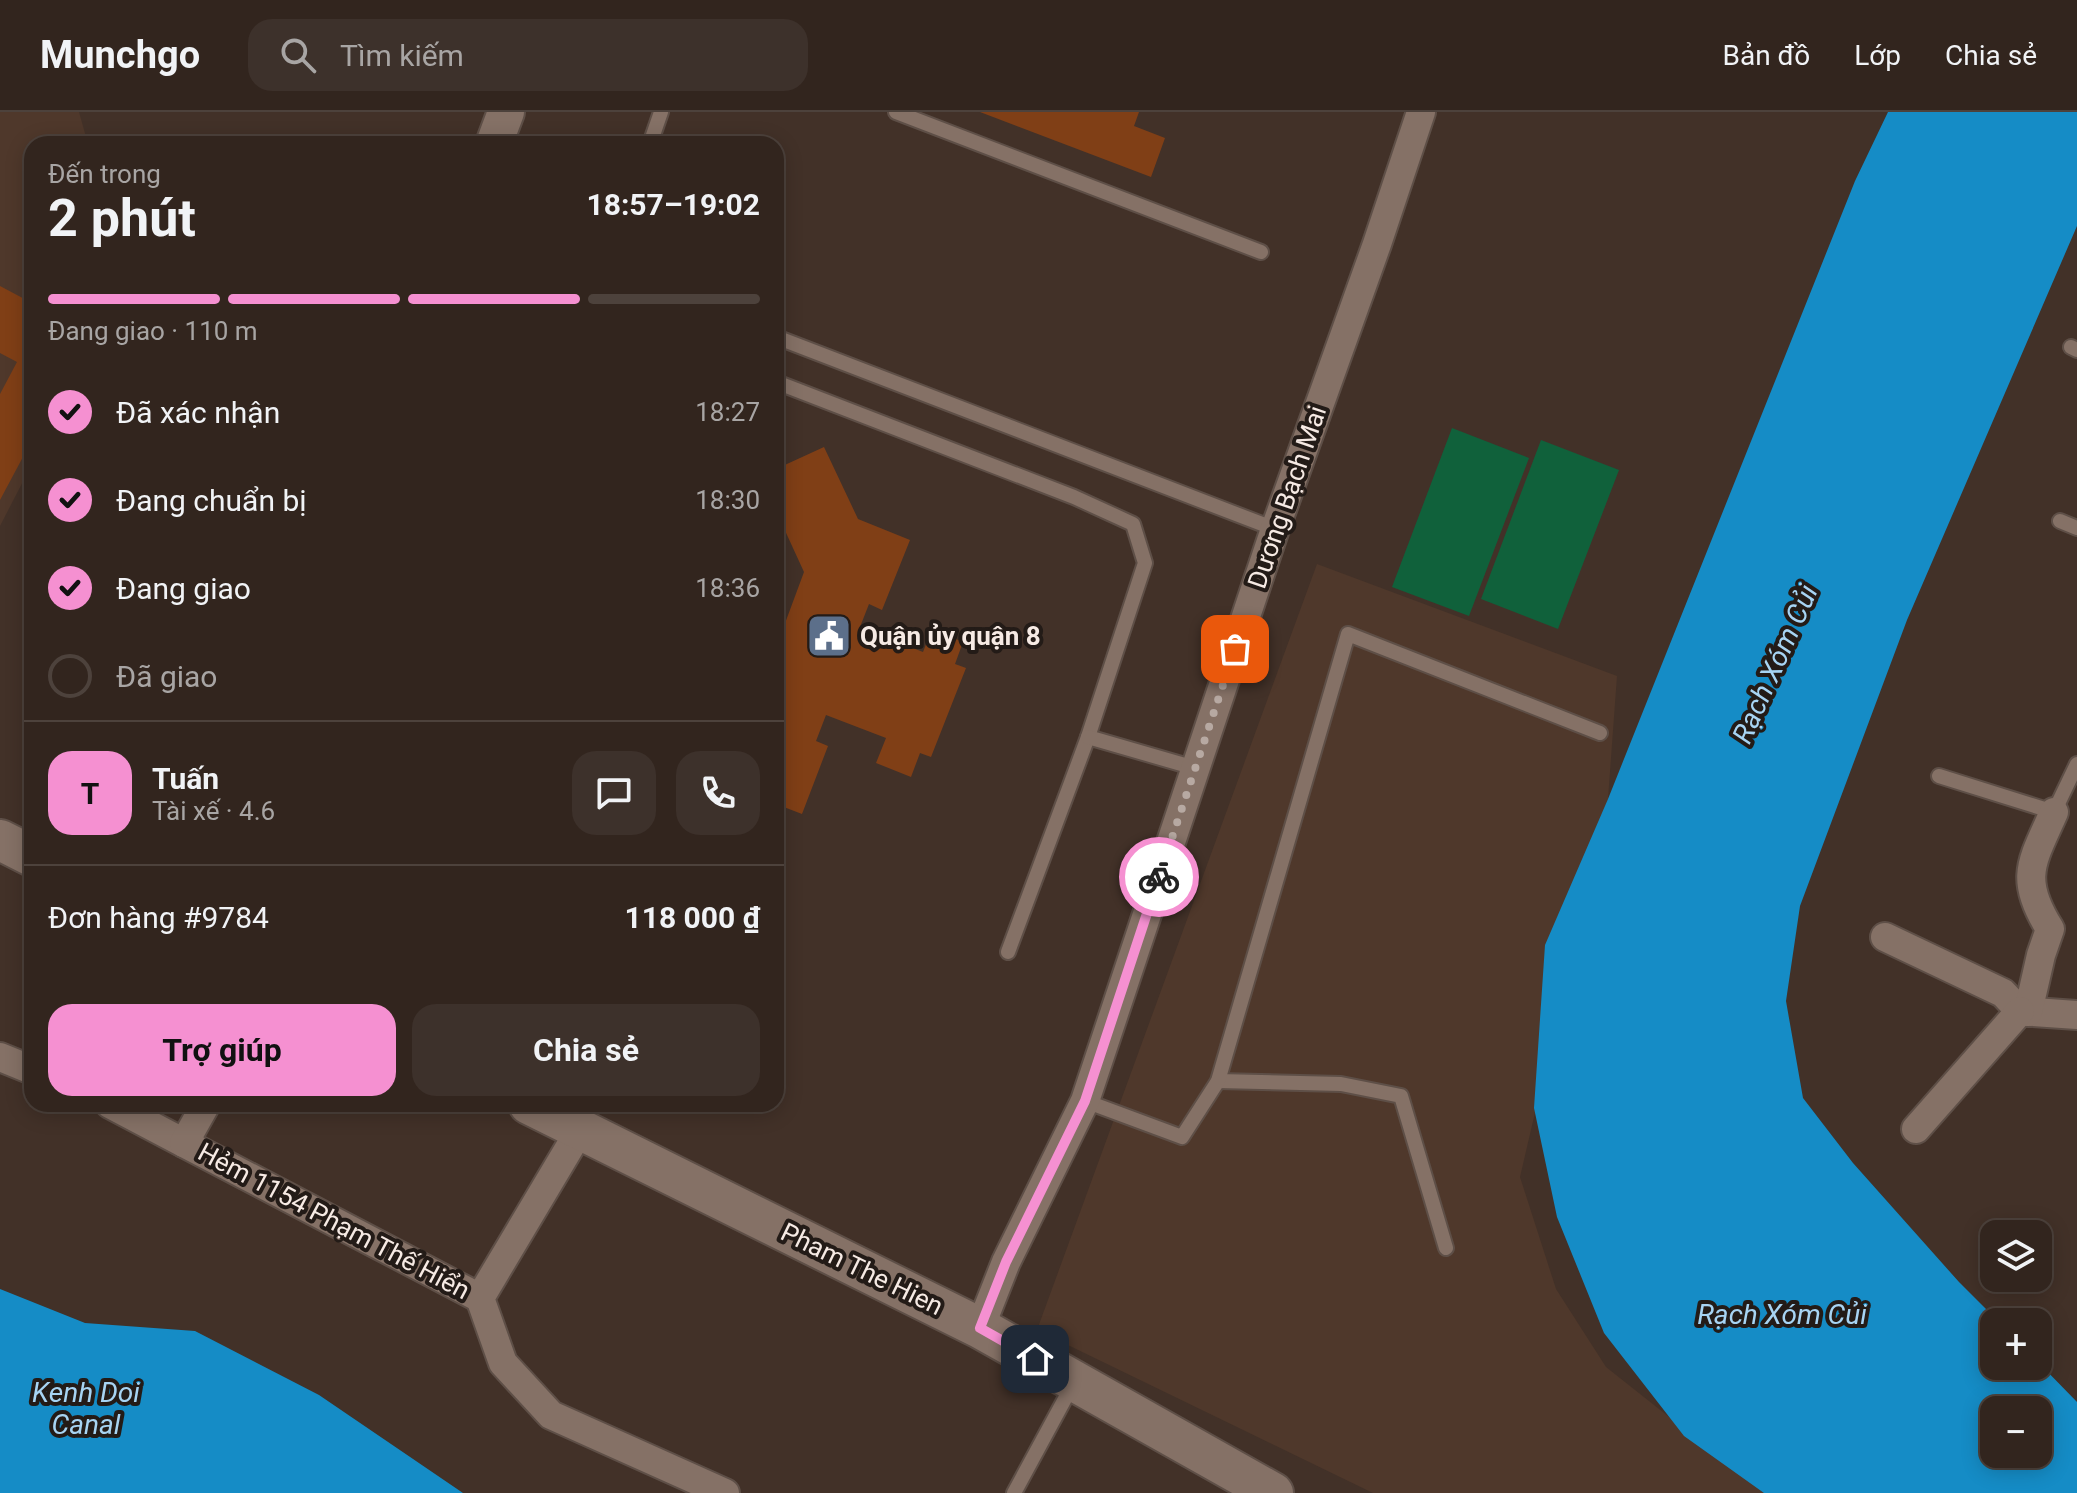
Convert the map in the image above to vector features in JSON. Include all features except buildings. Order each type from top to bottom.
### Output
[{"type":"main road","name":"Pham The Hien","points":[[545,1112],[980,1328],[1273,1493]]},
{"type":"street","points":[[497,136],[506,112]]},
{"type":"street","name":"Dương Bạch Mai","points":[[980,1328],[1006,1262],[1085,1101],[1275,529],[1421,112]]},
{"type":"street","points":[[1916,1129],[2024,1011],[2050,929],[2029,886],[2035,856],[2054,812]]},
{"type":"street","points":[[1885,937],[2003,993],[2024,1011],[2077,1015]]},
{"type":"street","points":[[0,1057],[24,1067]]},
{"type":"street","points":[[125,1112],[184,1143]]},
{"type":"street","name":"Hẻm 1154 Phạm Thế Hiển","points":[[201,1112],[184,1143],[480,1298]]},
{"type":"street","points":[[580,1130],[480,1298],[503,1363],[551,1415],[725,1493]]},
{"type":"lane","points":[[653,136],[661,112]]},
{"type":"lane","points":[[896,112],[1261,252]]},
{"type":"lane","points":[[784,340],[1275,529]]},
{"type":"lane","points":[[784,385],[1074,497],[1133,524],[1145,563],[1088,737],[1008,952]]},
{"type":"lane","points":[[2060,521],[2077,528]]},
{"type":"lane","points":[[1085,1101],[1182,1137],[1218,1081],[1348,634],[1600,733]]},
{"type":"lane","points":[[1088,737],[1195,768]]},
{"type":"lane","points":[[1939,776],[2054,812],[2077,764]]},
{"type":"lane","points":[[1218,1081],[1341,1084],[1401,1096],[1446,1248]]},
{"type":"lane","points":[[1014,1493],[1074,1383]]},
{"type":"shaded area","points":[[0,112],[79,112],[86,136],[24,136],[24,480],[0,526]]},
{"type":"shaded area","points":[[1317,564],[1617,676],[1608,799],[1520,1177],[1556,1289],[1606,1367],[1707,1447],[1776,1493],[1373,1493],[1037,1330]]},
{"type":"green space","points":[[1452,428],[1529,458],[1469,616],[1392,587]]},
{"type":"green space","points":[[1541,440],[1619,470],[1558,629],[1481,599]]},
{"type":"water","name":"Rạch Xóm Củi","points":[[1888,112],[2077,112],[2077,226],[1907,620],[1800,906],[1786,1001],[1803,1098],[1853,1163],[1985,1308],[1980,1308],[1980,1380],[2052,1380],[2052,1376],[2077,1402],[2077,1493],[1764,1493],[1684,1436],[1604,1333],[1557,1217],[1534,1108],[1545,945],[1608,799],[1855,181]]},
{"type":"water","name":"Kenh Doi Canal","points":[[0,1289],[85,1323],[195,1331],[319,1395],[463,1493],[0,1493]]},
{"type":"way so far","points":[[1159,877],[1235,649]]},
{"type":"place","name":"Quận ủy quận 8","points":[[829,636]]},
{"type":"route","points":[[1035,1359],[980,1328],[1006,1262],[1085,1101],[1159,877]]}]
